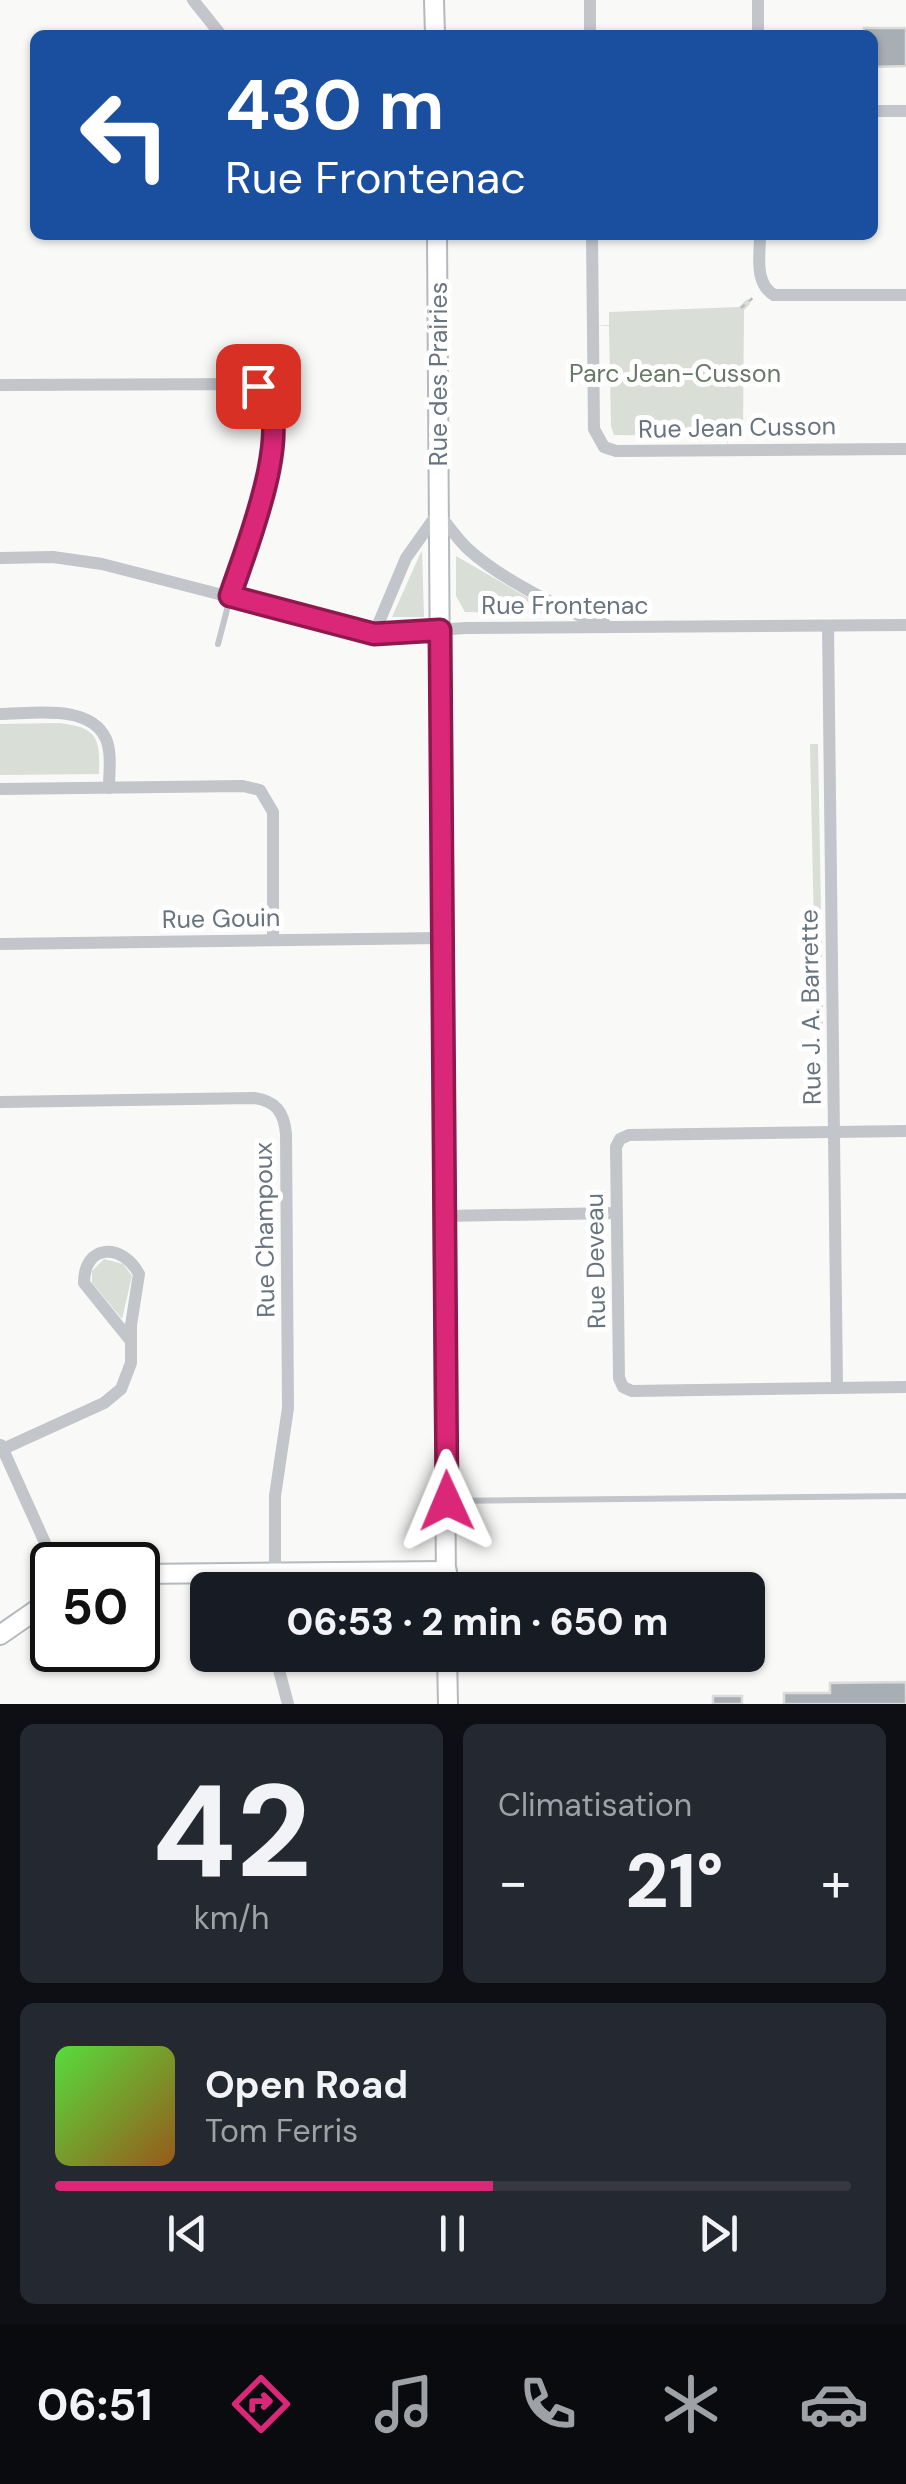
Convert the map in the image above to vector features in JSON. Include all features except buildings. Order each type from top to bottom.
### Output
[{"type":"main road","points":[[434,0],[435,30]]},
{"type":"main road","name":"Rue des Prairies","points":[[438,240],[447,1572]]},
{"type":"main road","points":[[160,1575],[190,1577]]},
{"type":"main road","points":[[0,1635],[30,1614]]},
{"type":"main road","points":[[447,1672],[448,1704]]},
{"type":"street","points":[[193,0],[216,30]]},
{"type":"street","points":[[590,0],[590,30]]},
{"type":"street","points":[[758,0],[758,30]]},
{"type":"street","points":[[878,111],[906,111]]},
{"type":"street","name":"Rue Jean Cusson","points":[[592,240],[594,429],[604,447],[616,451],[906,449]]},
{"type":"street","points":[[760,240],[760,276],[764,288],[778,295],[906,296]]},
{"type":"street","points":[[0,386],[252,384],[264,390],[272,409],[270,464],[230,596]]},
{"type":"street","points":[[374,634],[406,558],[438,513],[464,546],[479,558],[570,611],[619,627]]},
{"type":"street","name":"Rue Frontenac","points":[[0,558],[88,561],[374,634],[906,624]]},
{"type":"street","name":"Rue J. A. Barrette","points":[[828,626],[837,1388]]},
{"type":"street","points":[[0,714],[56,713],[82,718],[94,726],[107,743],[109,788]]},
{"type":"street","points":[[0,789],[250,786],[260,790],[272,812],[273,940]]},
{"type":"street","name":"Rue Gouin","points":[[0,944],[442,938]]},
{"type":"street","name":"Rue Champoux","points":[[0,1102],[254,1098],[268,1100],[281,1112],[286,1134],[288,1408],[274,1496],[275,1572]]},
{"type":"street","name":"Rue Deveau","points":[[906,1130],[624,1136],[616,1147],[619,1378],[624,1387],[906,1387]]},
{"type":"street","points":[[444,1216],[616,1213]]},
{"type":"street","points":[[45,1542],[2,1446],[114,1396],[130,1373],[139,1274],[123,1254],[98,1254],[86,1266],[84,1282],[130,1340]]},
{"type":"street","points":[[280,1672],[288,1704]]},
{"type":"lane","points":[[218,644],[230,596]]},
{"type":"lane","points":[[447,1501],[906,1496]]},
{"type":"path","points":[[741,308],[764,288]]},
{"type":"green space","name":"Parc Jean-Cusson","points":[[747,299],[750,304],[744,310],[743,436],[728,436],[727,450],[727,436],[614,435],[609,326],[593,326],[609,325],[609,312],[739,307]]},
{"type":"green space","points":[[421,552],[424,617],[392,617]]},
{"type":"green space","points":[[456,556],[549,610],[549,614],[465,612],[456,596]]},
{"type":"green space","points":[[60,723],[82,728],[94,737],[99,774],[0,775],[0,724]]},
{"type":"green space","points":[[810,744],[818,744],[823,1024],[816,1024]]},
{"type":"green space","points":[[104,1259],[123,1264],[132,1276],[122,1319],[92,1283],[92,1271]]},
{"type":"route","points":[[258,386],[271,402],[272,451],[230,596],[374,634],[440,630],[447,1501]]}]
